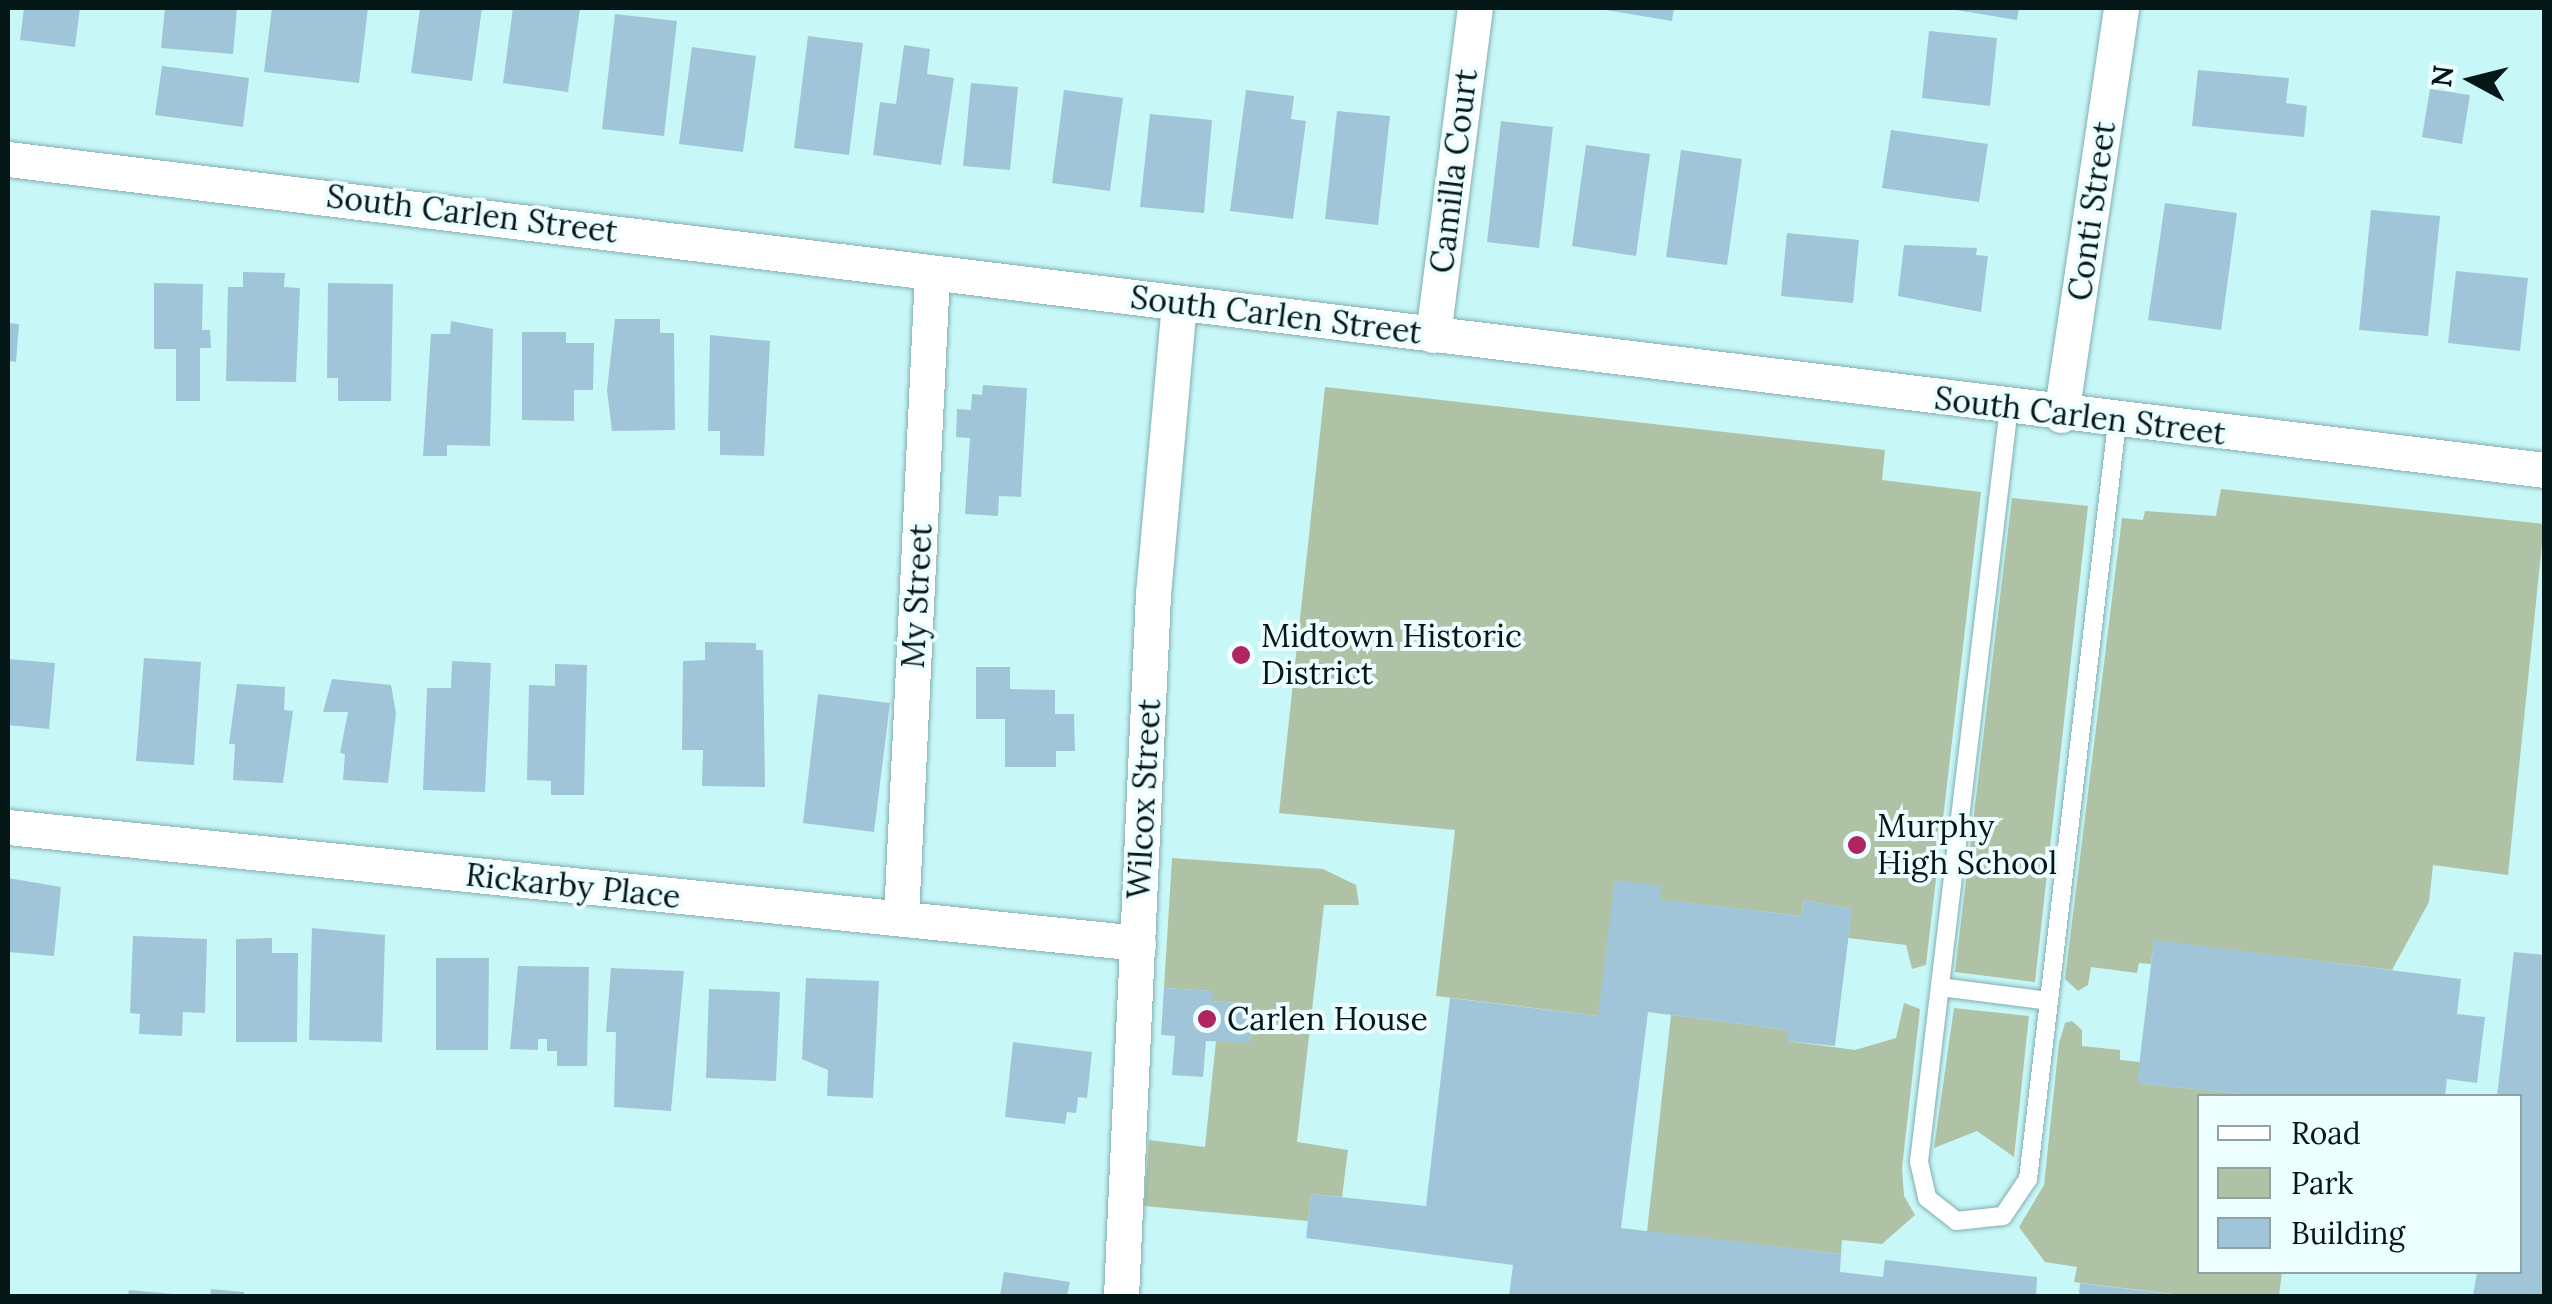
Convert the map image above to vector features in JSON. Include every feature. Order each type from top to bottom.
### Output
[{"type":"street","name":"Camilla Court","points":[[1433,335],[1476,8]]},
{"type":"street","name":"Conti Street","points":[[2061,415],[2122,8]]},
{"type":"street","name":"South Carlen Street","points":[[8,159],[1179,302],[2117,422],[2544,470]]},
{"type":"street","name":"My Street","points":[[901,917],[932,274]]},
{"type":"street","name":"Wilcox Street","points":[[1120,1296],[1153,594],[1179,302]]},
{"type":"street","name":"Rickarby Place","points":[[8,827],[1138,943]]},
{"type":"lane","points":[[2008,407],[1920,1180],[1927,1198],[1956,1222],[1994,1220],[2022,1196],[2049,1001],[2117,422]]},
{"type":"lane","points":[[1940,987],[2049,1001]]},
{"type":"green space","points":[[1325,387],[1885,450],[1882,480],[1981,492],[1926,965],[1912,969],[1906,945],[1848,938],[1851,909],[1804,900],[1802,916],[1660,900],[1598,1016],[1436,996],[1455,830],[1279,813]]},
{"type":"green space","points":[[2221,489],[2544,524],[2508,875],[2433,865],[2429,902],[2392,970],[2154,941],[2151,964],[2139,963],[2137,973],[2091,967],[2088,985],[2078,991],[2065,979],[2122,518],[2143,520],[2145,511],[2216,516]]},
{"type":"green space","points":[[2012,498],[2088,506],[2035,982],[1955,972]]},
{"type":"green space","points":[[1172,858],[1323,869],[1356,885],[1359,905],[1324,905],[1297,1142],[1348,1150],[1342,1197],[1311,1194],[1308,1221],[1144,1206],[1149,1140],[1205,1147],[1216,1041],[1250,1042],[1252,1004],[1212,1001],[1212,991],[1164,988]]},
{"type":"green space","points":[[1904,1003],[1920,1009],[1902,1168],[1904,1196],[1915,1215],[1882,1244],[1842,1240],[1841,1254],[1647,1232],[1671,1015],[1788,1030],[1788,1041],[1855,1050],[1896,1038]]},
{"type":"green space","points":[[1954,1008],[2029,1016],[2014,1157],[1977,1131],[1934,1148]]},
{"type":"green space","points":[[2072,1021],[2082,1030],[2082,1046],[2120,1050],[2120,1060],[2140,1062],[2138,1083],[2243,1094],[2197,1094],[2197,1274],[2282,1274],[2279,1296],[2189,1296],[2074,1282],[2077,1267],[2045,1262],[2019,1227],[2044,1185],[2059,1043],[2065,1023]]},
{"type":"building","points":[[24,8],[80,8],[75,47],[20,40]]},
{"type":"building","points":[[165,8],[237,8],[233,54],[161,48]]},
{"type":"building","points":[[272,8],[368,8],[359,83],[264,72]]},
{"type":"building","points":[[420,8],[482,8],[472,81],[411,73]]},
{"type":"building","points":[[513,8],[580,8],[568,92],[503,83]]},
{"type":"building","points":[[1594,8],[1674,8],[1672,21]]},
{"type":"building","points":[[1944,8],[2019,8],[2017,20]]},
{"type":"building","points":[[615,14],[677,21],[664,136],[602,129]]},
{"type":"building","points":[[1929,31],[1997,38],[1990,106],[1922,98]]},
{"type":"building","points":[[808,36],[863,43],[849,155],[794,148]]},
{"type":"building","points":[[904,45],[930,49],[927,74],[954,78],[941,165],[873,155],[880,102],[896,104]]},
{"type":"building","points":[[692,47],[756,56],[743,152],[679,144]]},
{"type":"building","points":[[162,66],[249,78],[243,127],[155,115]]},
{"type":"building","points":[[2198,70],[2289,78],[2286,103],[2307,106],[2304,137],[2192,126]]},
{"type":"building","points":[[971,83],[1018,87],[1010,170],[963,166]]},
{"type":"building","points":[[2430,89],[2470,95],[2462,144],[2422,137]]},
{"type":"building","points":[[1064,90],[1123,98],[1110,191],[1052,183]]},
{"type":"building","points":[[1246,90],[1294,96],[1291,119],[1306,121],[1293,219],[1230,211]]},
{"type":"building","points":[[1337,111],[1390,116],[1378,225],[1325,219]]},
{"type":"building","points":[[1150,114],[1212,120],[1204,213],[1140,207]]},
{"type":"building","points":[[1501,121],[1553,127],[1539,248],[1487,242]]},
{"type":"building","points":[[1891,130],[1988,144],[1979,202],[1882,188]]},
{"type":"building","points":[[1586,145],[1650,154],[1636,256],[1572,246]]},
{"type":"building","points":[[1681,150],[1742,159],[1727,265],[1666,257]]},
{"type":"building","points":[[2165,203],[2237,213],[2221,330],[2148,320]]},
{"type":"building","points":[[2371,210],[2440,216],[2428,336],[2359,330]]},
{"type":"building","points":[[1787,233],[1859,240],[1853,303],[1781,296]]},
{"type":"building","points":[[1904,245],[1977,248],[1976,255],[1988,256],[1981,312],[1898,296]]},
{"type":"building","points":[[2456,271],[2528,278],[2520,351],[2448,343]]},
{"type":"building","points":[[243,272],[285,273],[284,287],[300,288],[296,382],[226,381],[228,287],[243,287]]},
{"type":"building","points":[[154,283],[203,284],[202,330],[210,330],[211,348],[200,348],[200,401],[176,401],[176,349],[154,349]]},
{"type":"building","points":[[328,283],[393,284],[391,401],[338,401],[338,378],[327,378]]},
{"type":"building","points":[[615,319],[660,319],[660,333],[674,333],[675,430],[612,431],[607,390]]},
{"type":"building","points":[[451,321],[493,329],[490,446],[447,445],[447,456],[423,456],[431,334],[450,334]]},
{"type":"building","points":[[8,323],[19,324],[16,362],[8,361]]},
{"type":"building","points":[[522,332],[566,332],[566,343],[594,343],[593,390],[574,390],[574,421],[522,420]]},
{"type":"building","points":[[710,335],[770,341],[764,456],[720,455],[720,431],[708,431]]},
{"type":"building","points":[[983,385],[1027,388],[1021,497],[999,496],[998,516],[965,514],[970,438],[956,437],[957,409],[971,410],[972,394],[982,395]]},
{"type":"building","points":[[705,642],[756,643],[756,650],[763,650],[765,787],[702,786],[703,750],[682,750],[683,661],[705,660]]},
{"type":"building","points":[[144,658],[201,662],[194,765],[136,761]]},
{"type":"building","points":[[8,659],[55,663],[49,729],[8,725]]},
{"type":"building","points":[[452,661],[491,663],[485,792],[423,790],[427,688],[451,688]]},
{"type":"building","points":[[555,664],[587,665],[584,795],[551,795],[551,781],[527,780],[529,685],[555,686]]},
{"type":"building","points":[[976,667],[1010,667],[1010,689],[1055,690],[1055,714],[1074,714],[1075,751],[1056,751],[1056,767],[1005,767],[1005,719],[976,719]]},
{"type":"building","points":[[332,679],[391,685],[396,713],[388,783],[343,780],[345,754],[340,753],[348,712],[323,712]]},
{"type":"building","points":[[237,684],[285,687],[284,710],[293,711],[283,783],[233,780],[235,744],[229,744]]},
{"type":"building","points":[[818,694],[890,703],[874,832],[803,823]]},
{"type":"building","points":[[8,878],[61,887],[54,956],[8,952]]},
{"type":"building","points":[[1615,880],[1662,886],[1660,900],[1802,916],[1804,900],[1852,909],[1835,1046],[1787,1041],[1788,1030],[1648,1012],[1621,1228],[1841,1254],[1840,1272],[1883,1277],[1885,1260],[2037,1277],[2036,1296],[1509,1296],[1513,1265],[1306,1238],[1311,1194],[1426,1206],[1450,998],[1598,1016]]},
{"type":"building","points":[[312,928],[385,935],[382,1042],[309,1040]]},
{"type":"building","points":[[133,936],[207,939],[205,1013],[183,1012],[182,1036],[139,1034],[140,1014],[130,1013]]},
{"type":"building","points":[[272,938],[272,953],[298,953],[297,1042],[236,1042],[236,939]]},
{"type":"building","points":[[2154,940],[2461,979],[2457,1014],[2485,1017],[2477,1083],[2447,1079],[2445,1094],[2242,1094],[2137,1083]]},
{"type":"building","points":[[2514,952],[2544,955],[2544,1296],[2473,1296],[2477,1274],[2522,1274],[2522,1094],[2497,1094]]},
{"type":"building","points":[[436,958],[489,958],[488,1050],[436,1050]]},
{"type":"building","points":[[518,966],[589,967],[587,1066],[557,1066],[557,1051],[547,1051],[547,1039],[538,1039],[538,1050],[510,1049]]},
{"type":"building","points":[[611,968],[684,971],[671,1111],[614,1107],[616,1032],[606,1032]]},
{"type":"building","points":[[806,978],[879,981],[873,1098],[827,1096],[828,1070],[802,1059]]},
{"type":"building","name":"Carlen House","points":[[1164,988],[1213,991],[1212,1001],[1252,1004],[1250,1043],[1206,1041],[1203,1077],[1172,1075],[1175,1036],[1161,1035]]},
{"type":"building","points":[[709,989],[780,992],[776,1081],[706,1078]]},
{"type":"building","points":[[1013,1042],[1092,1052],[1087,1098],[1078,1097],[1076,1113],[1067,1112],[1065,1124],[1005,1117]]},
{"type":"building","points":[[1004,1272],[1070,1282],[1067,1296],[1000,1296]]},
{"type":"building","points":[[2080,1283],[2170,1294],[2170,1296],[2079,1296]]},
{"type":"building","points":[[211,1289],[244,1292],[244,1296],[210,1296]]},
{"type":"building","points":[[129,1290],[173,1294],[173,1296],[128,1296]]},
{"type":"place","name":"Midtown Historic District","points":[[1241,655]]},
{"type":"place","name":"Murphy High School","points":[[1857,845]]},
{"type":"place","name":"Carlen House","points":[[1207,1019]]}]
